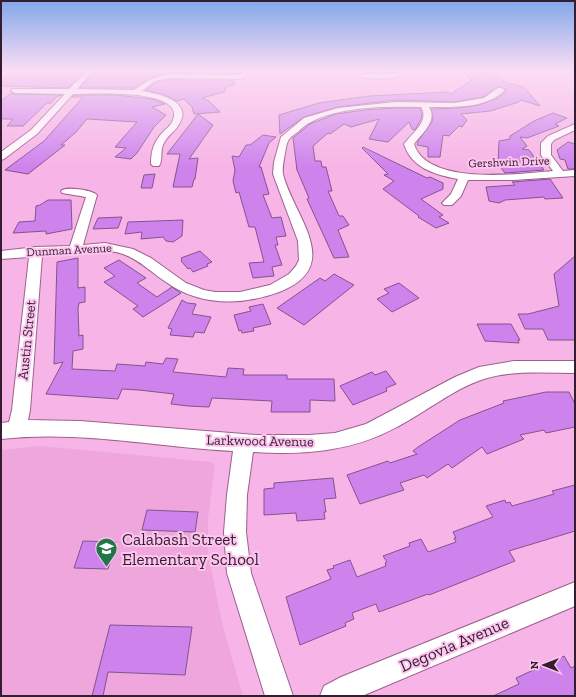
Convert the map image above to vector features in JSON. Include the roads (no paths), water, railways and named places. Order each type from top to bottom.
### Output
[{"type":"street","points":[[1,157],[34,132],[61,103]]},
{"type":"street","points":[[156,164],[155,154],[159,144],[177,121],[179,113],[177,106],[171,103]]},
{"type":"street","name":"Dunman Avenue","points":[[1,255],[36,251],[105,247],[119,248],[132,252],[141,257],[182,287],[195,292],[212,296],[237,296],[263,293],[280,286],[297,274],[306,260],[305,243],[277,173],[284,138],[307,120],[338,110],[368,106],[423,104],[454,105],[472,103]]},
{"type":"street","name":"Gershwin Drive","points":[[423,104],[428,112],[428,120],[409,144],[412,155],[428,168],[464,177],[487,178],[575,173]]},
{"type":"street","points":[[560,173],[546,155],[546,143],[551,138],[575,127]]},
{"type":"street","points":[[448,203],[456,196],[464,177]]},
{"type":"street","points":[[66,191],[92,195],[75,249]]},
{"type":"street","name":"Austin Street","points":[[9,429],[20,410],[36,251]]},
{"type":"street","name":"Larkwood Avenue","points":[[9,429],[53,427],[81,428],[244,443],[304,445],[338,441],[364,434],[399,417],[450,387],[480,374],[518,368],[575,367]]},
{"type":"street","points":[[244,443],[237,495],[236,532],[239,573],[279,696]]},
{"type":"street","name":"Degovia Avenue","points":[[334,696],[351,687],[575,594]]},
{"type":"place","name":"Calabash Street Elementary School","points":[[106,568]]}]
